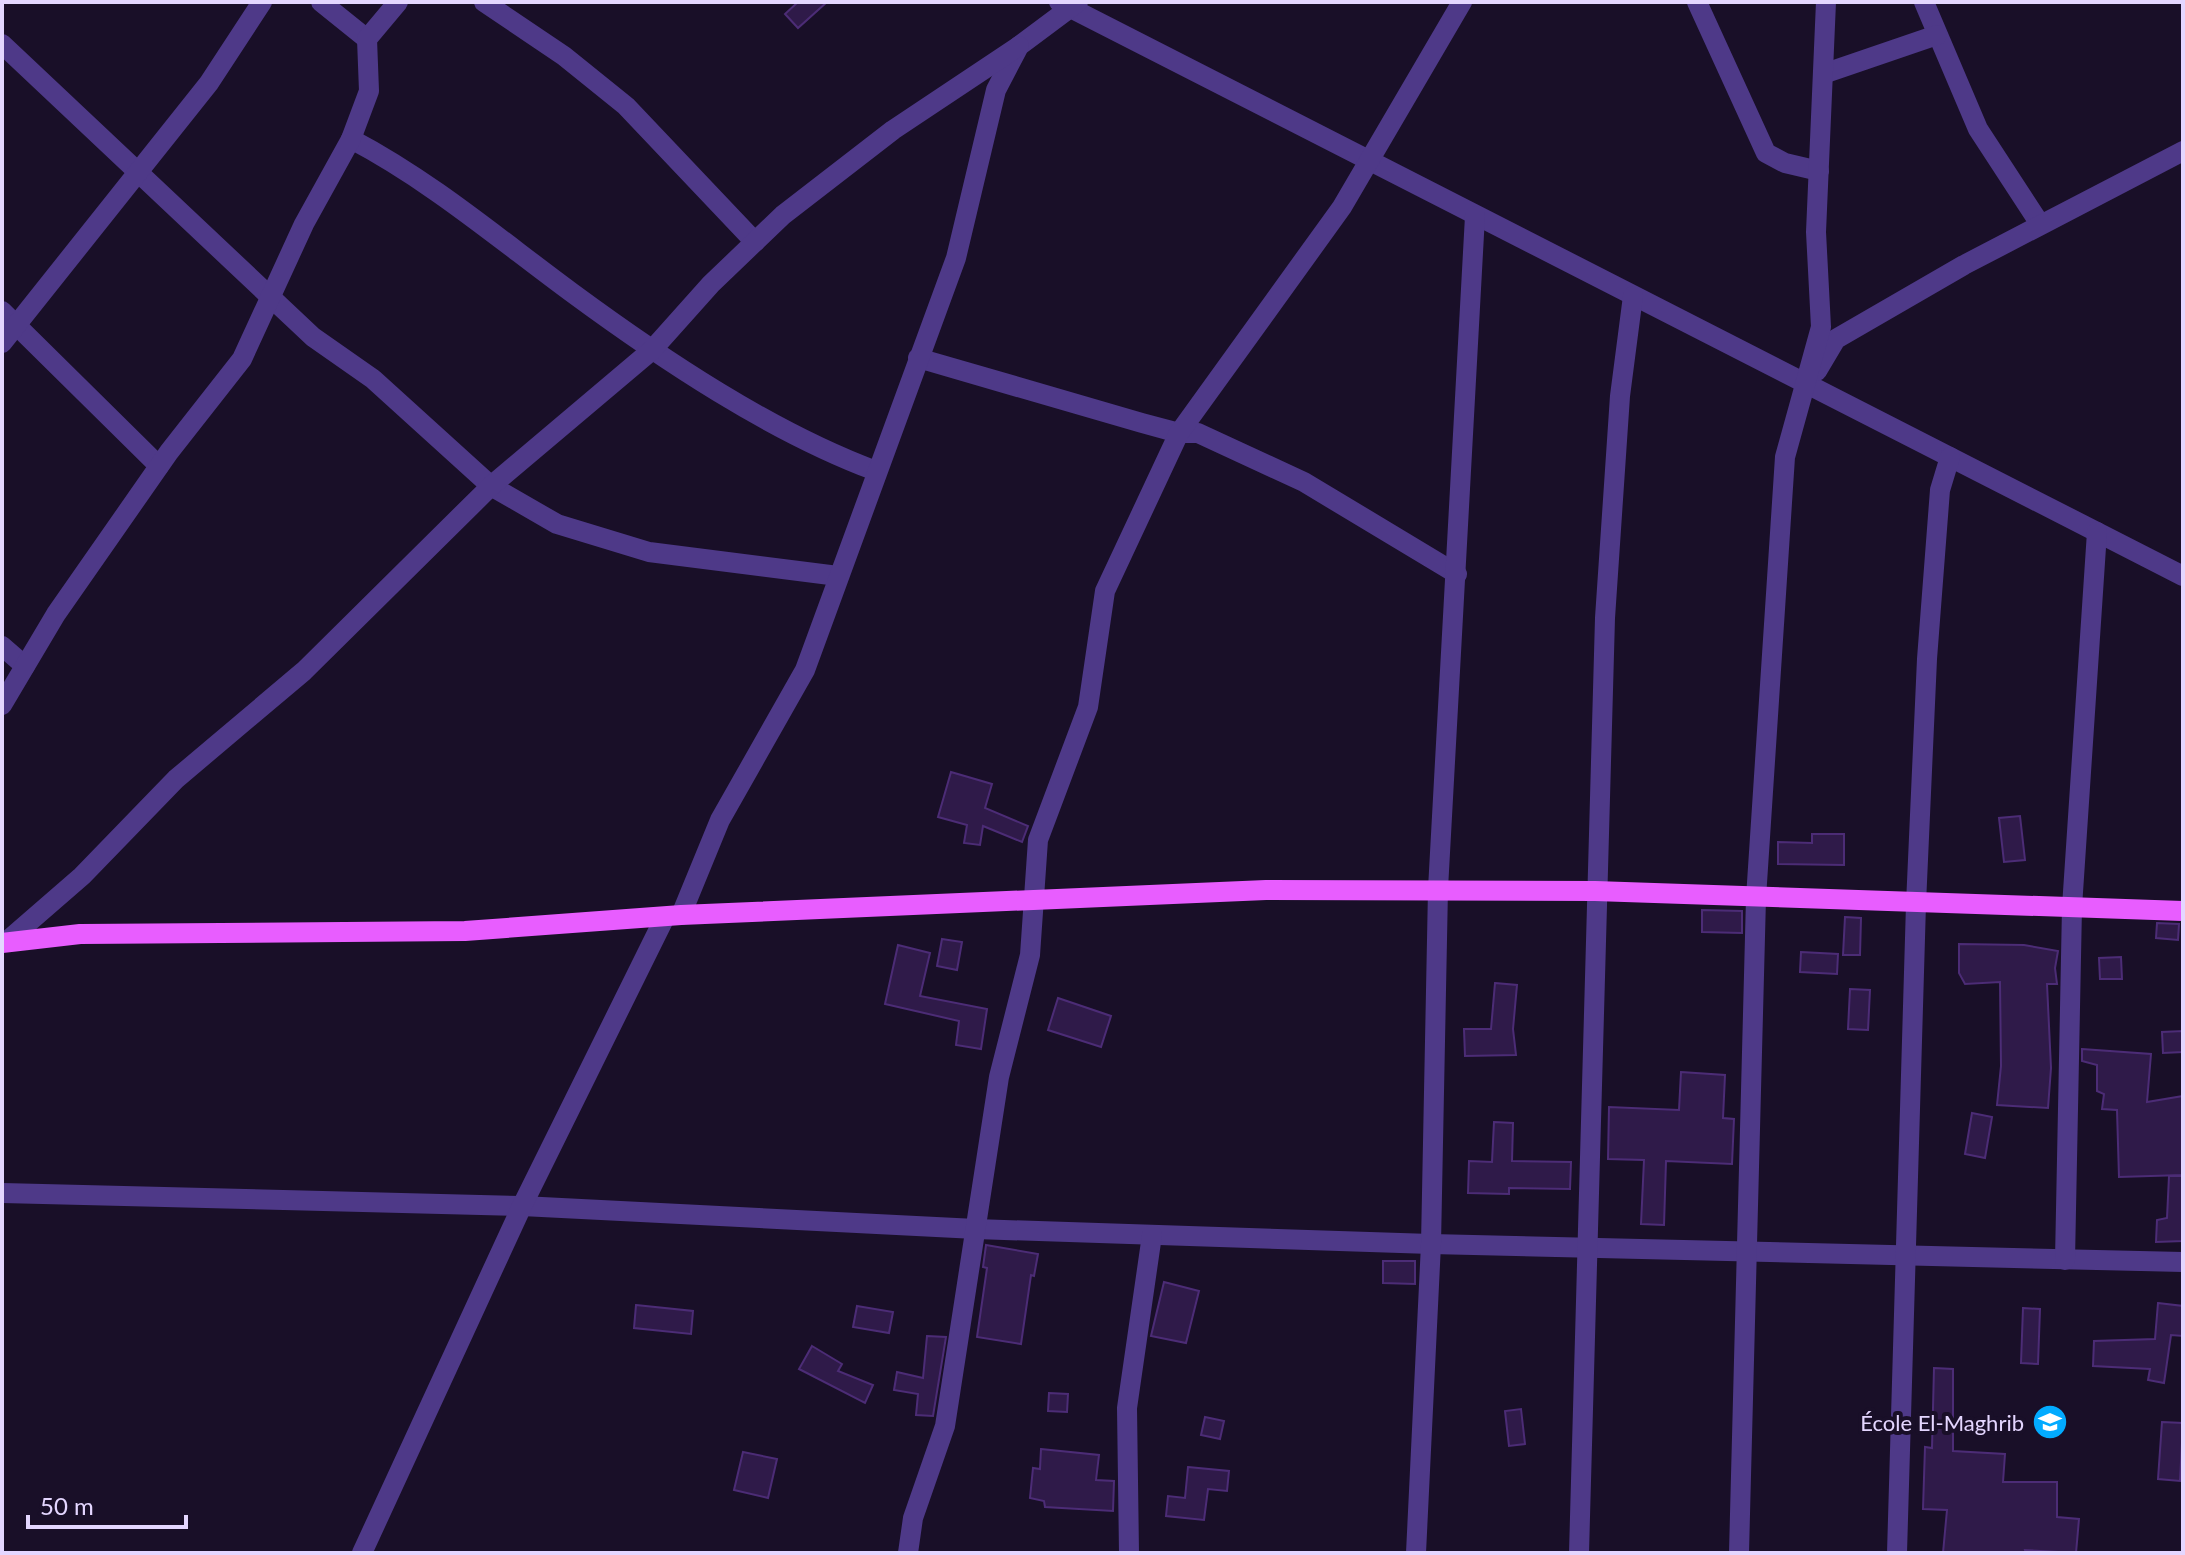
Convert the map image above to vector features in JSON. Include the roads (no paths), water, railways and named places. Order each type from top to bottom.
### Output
[{"type":"main road","points":[[4,943],[80,934],[465,931],[673,916],[1236,891],[1595,891],[2183,911]]},
{"type":"street","points":[[2,343],[9,318],[138,174],[209,83],[262,2]]},
{"type":"street","points":[[321,2],[367,39]]},
{"type":"street","points":[[2,705],[56,614],[159,466],[242,359],[304,224],[351,139],[369,91],[367,39],[398,2]]},
{"type":"street","points":[[484,2],[564,56],[626,106],[755,242]]},
{"type":"street","points":[[908,1553],[913,1518],[945,1426],[999,1077],[1030,955],[1037,901],[1038,840],[1088,707],[1105,591],[1179,433],[1342,207],[1462,2]]},
{"type":"street","points":[[1697,2],[1766,153],[1785,163],[1819,171]]},
{"type":"street","points":[[1739,1553],[1756,898],[1785,457],[1808,385],[1821,327],[1816,232],[1826,2]]},
{"type":"street","points":[[1924,2],[1978,129],[2040,224]]},
{"type":"street","points":[[4,943],[82,876],[176,779],[304,671],[491,486],[652,350],[783,215],[893,130],[1019,46],[1068,4],[1475,216],[2183,576]]},
{"type":"street","points":[[1823,74],[1937,35]]},
{"type":"street","points":[[2,44],[313,337],[373,379],[491,486],[557,524],[649,552],[838,576]]},
{"type":"street","points":[[362,1553],[522,1206],[720,820],[805,670],[956,258],[996,90],[1019,46]]},
{"type":"street","points":[[351,139],[406,168],[652,350],[826,452],[876,471]]},
{"type":"street","points":[[1808,385],[1836,339],[2040,224],[2183,151]]},
{"type":"street","points":[[1416,1553],[1431,1244],[1438,889],[1475,216]]},
{"type":"street","points":[[1579,1553],[1595,891],[1605,618],[1620,396],[1633,296]]},
{"type":"street","points":[[9,318],[159,466]]},
{"type":"street","points":[[918,358],[1179,433],[1198,433],[1304,482],[1457,574]]},
{"type":"street","points":[[1897,1553],[1916,904],[1927,659],[1940,490],[1950,457]]},
{"type":"street","points":[[2065,1260],[2072,907],[2097,532]]},
{"type":"street","points":[[2,646],[25,666]]},
{"type":"street","points":[[2,1193],[522,1206],[976,1229],[1431,1244],[2183,1262]]},
{"type":"street","points":[[1129,1553],[1127,1408],[1152,1235]]},
{"type":"place","name":"École El-Maghrib","points":[[2050,1422]]}]
